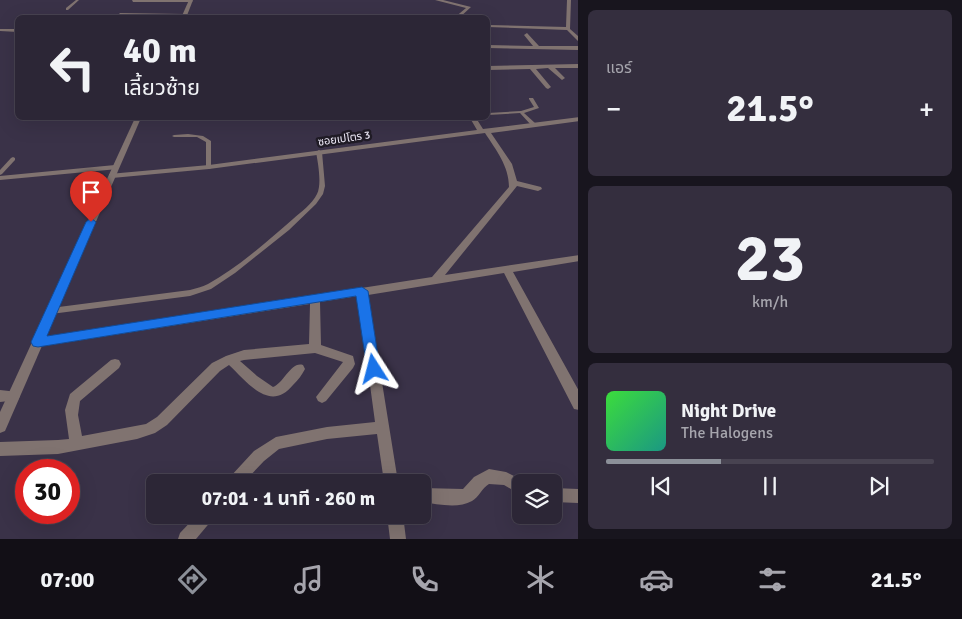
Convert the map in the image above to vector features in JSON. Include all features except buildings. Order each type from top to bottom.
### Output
[{"type":"street","points":[[437,0],[469,7],[460,15]]},
{"type":"street","points":[[569,0],[568,29],[578,41]]},
{"type":"street","points":[[184,15],[191,1]]},
{"type":"street","points":[[120,14],[152,15]]},
{"type":"street","points":[[490,26],[568,29]]},
{"type":"street","points":[[0,30],[15,31]]},
{"type":"street","points":[[526,34],[538,48]]},
{"type":"street","points":[[490,47],[578,48]]},
{"type":"street","points":[[490,68],[578,66]]},
{"type":"street","points":[[532,67],[548,86]]},
{"type":"street","points":[[550,67],[562,78]]},
{"type":"street","name":"ซอยเปโตร 3","points":[[0,178],[209,167],[578,119]]},
{"type":"street","points":[[0,425],[137,120]]},
{"type":"street","points":[[435,280],[513,187],[514,178],[509,167],[475,120]]},
{"type":"street","points":[[513,182],[538,188]]},
{"type":"street","points":[[38,342],[578,258]]},
{"type":"street","points":[[507,269],[578,405]]},
{"type":"street","points":[[362,291],[390,474]]},
{"type":"street","points":[[315,348],[316,298]]},
{"type":"street","points":[[0,449],[58,447],[150,429],[162,421],[216,367],[230,359],[244,355],[315,348],[349,360],[349,364],[322,397]]},
{"type":"street","points":[[230,359],[271,393],[278,392],[299,369]]},
{"type":"street","points":[[77,444],[71,407],[74,398],[115,364]]},
{"type":"street","points":[[0,396],[14,396]]},
{"type":"street","points":[[242,474],[258,456],[276,443],[288,439],[327,433],[383,427]]},
{"type":"street","points":[[431,495],[463,497],[470,494],[481,480],[493,476],[512,482]]},
{"type":"street","points":[[562,495],[578,496]]},
{"type":"street","points":[[186,539],[199,524]]},
{"type":"street","points":[[396,524],[398,539]]},
{"type":"lane","points":[[67,9],[78,0]]},
{"type":"lane","points":[[133,2],[191,1]]},
{"type":"lane","points":[[490,114],[521,112],[537,108],[531,99]]},
{"type":"lane","points":[[521,112],[533,124]]},
{"type":"lane","points":[[174,136],[198,136],[204,138],[208,142],[209,167]]},
{"type":"lane","points":[[51,311],[190,293],[209,286],[287,228],[319,198],[322,186],[319,152]]},
{"type":"lane","points":[[0,173],[12,159]]},
{"type":"route","points":[[91,222],[38,342],[362,291],[374,369]]}]
